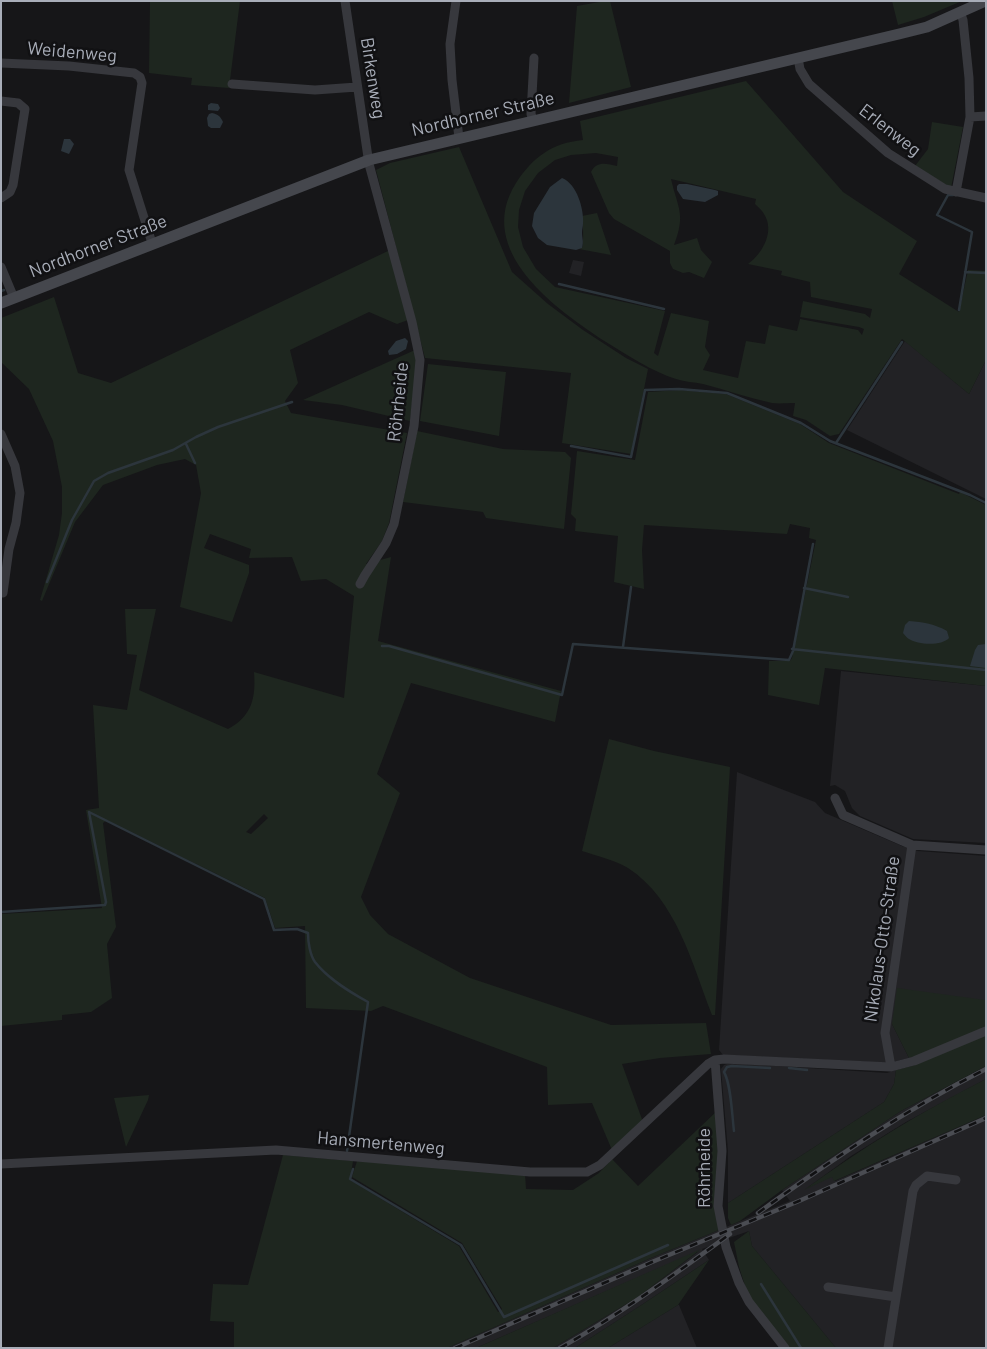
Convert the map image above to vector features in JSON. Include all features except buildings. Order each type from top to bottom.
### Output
[{"type":"street","name":"Birkenweg","points":[[345,1],[369,160]]},
{"type":"street","points":[[456,1],[450,44],[459,138]]},
{"type":"street","name":"Nordhorner Straße","points":[[1,303],[369,160],[910,31],[927,26],[986,1]]},
{"type":"street","points":[[956,192],[970,117],[969,78],[963,20],[960,12]]},
{"type":"street","points":[[532,120],[530,114],[534,58]]},
{"type":"street","name":"Erlenweg","points":[[798,58],[800,69],[809,84],[888,153],[945,189],[986,198]]},
{"type":"street","name":"Weidenweg","points":[[1,63],[68,66],[134,73],[140,77],[142,83],[129,170],[152,243]]},
{"type":"street","points":[[232,84],[315,90],[357,87]]},
{"type":"street","points":[[1,101],[18,103],[24,109],[13,185],[10,192],[1,198]]},
{"type":"street","points":[[970,117],[986,116]]},
{"type":"street","name":"Röhrheide","points":[[360,584],[386,543],[394,524],[414,426],[420,360],[412,322],[369,160]]},
{"type":"street","points":[[1,267],[14,298]]},
{"type":"street","points":[[1,434],[15,466],[20,493],[16,523],[5,548],[3,592]]},
{"type":"street","name":"Nikolaus-Otto-Straße","points":[[835,798],[843,815],[912,845],[986,850]]},
{"type":"street","name":"Nikolaus-Otto-Straße","points":[[891,1067],[885,1033],[912,845]]},
{"type":"street","points":[[715,1060],[891,1067],[914,1061],[986,1032]]},
{"type":"street","name":"Röhrheide","points":[[715,1060],[722,1151],[718,1206],[726,1247],[739,1283],[749,1302],[785,1348]]},
{"type":"street","name":"Hansmertenweg","points":[[1,1164],[276,1150],[530,1172],[587,1172],[600,1166],[708,1064],[715,1060]]},
{"type":"street","points":[[888,1348],[913,1191],[916,1185],[927,1176],[956,1180]]},
{"type":"street","points":[[828,1287],[896,1297]]},
{"type":"shaded area","points":[[150,1],[240,1],[229,88],[191,85],[192,78],[149,73]]},
{"type":"shaded area","points":[[610,1],[631,87],[569,103],[577,6]]},
{"type":"shaded area","points":[[892,1],[962,1],[924,17],[898,25]]},
{"type":"shaded area","points":[[746,81],[843,192],[917,241],[899,274],[959,312],[968,270],[986,271],[986,360],[969,394],[902,339],[839,434],[830,436],[806,420],[793,416],[795,403],[772,403],[667,376],[631,358],[586,329],[545,296],[526,276],[513,255],[505,232],[506,208],[516,183],[522,174],[544,153],[562,144],[583,140],[580,121]],"holes":[[[596,153],[618,157],[617,166],[599,164],[591,172],[609,213],[614,219],[670,251],[670,263],[673,269],[683,273],[689,272],[704,278],[712,262],[701,250],[697,238],[674,245],[680,226],[680,212],[671,179],[756,199],[755,204],[762,211],[767,221],[768,234],[763,248],[748,264],[782,271],[781,275],[810,282],[811,297],[872,309],[870,318],[865,314],[803,301],[800,317],[859,327],[864,329],[862,335],[858,330],[800,319],[797,331],[769,325],[765,344],[746,341],[738,378],[703,370],[710,355],[705,347],[709,321],[671,313],[658,356],[654,353],[665,311],[555,287],[536,269],[523,247],[518,227],[519,210],[525,191],[538,173],[555,160],[571,155]]]},
{"type":"shaded area","points":[[211,103],[218,104],[220,108],[218,111],[208,110],[208,105]]},
{"type":"shaded area","points":[[212,113],[218,115],[222,120],[220,128],[208,126],[207,118]]},
{"type":"shaded area","points":[[932,122],[963,127],[951,188],[915,166],[928,149]]},
{"type":"shaded area","points":[[64,139],[70,139],[74,144],[69,154],[61,151]]},
{"type":"shaded area","points":[[459,147],[512,272],[548,304],[583,330],[626,358],[648,369],[631,454],[562,443],[571,373],[425,358],[376,170],[390,163]]},
{"type":"shaded area","points":[[562,178],[576,191],[582,211],[583,246],[576,250],[547,245],[538,238],[532,226],[534,213],[550,187]]},
{"type":"shaded area","points":[[679,184],[715,190],[718,191],[718,195],[705,202],[683,199],[677,190]]},
{"type":"shaded area","points":[[597,213],[611,255],[579,249],[582,248],[583,241],[582,216]]},
{"type":"shaded area","points":[[390,250],[408,320],[397,324],[369,312],[290,350],[298,383],[285,401],[291,413],[407,433],[389,523],[382,541],[366,564],[391,557],[378,641],[561,691],[555,722],[411,683],[377,774],[400,793],[361,897],[370,915],[388,934],[470,978],[611,1025],[706,1023],[711,1054],[660,1058],[622,1064],[643,1122],[612,1150],[592,1103],[548,1105],[547,1067],[383,1006],[371,1011],[306,1008],[305,926],[275,928],[265,898],[107,820],[103,823],[116,927],[107,944],[112,998],[91,1012],[62,1015],[62,1020],[1,1026],[1,914],[102,908],[86,810],[99,808],[93,705],[127,710],[137,655],[127,654],[125,609],[156,609],[139,690],[228,729],[242,718],[251,705],[254,690],[254,672],[344,698],[354,596],[326,579],[301,581],[292,557],[249,558],[251,549],[210,534],[204,548],[249,565],[249,573],[232,622],[180,607],[201,493],[196,465],[185,459],[157,465],[103,485],[75,522],[42,601],[40,600],[59,535],[62,513],[62,487],[53,441],[29,389],[1,362],[1,318],[54,297],[78,373],[111,383]],"holes":[[[264,814],[268,818],[251,834],[246,832]]]},
{"type":"shaded area","points":[[573,260],[584,262],[581,276],[569,273]]},
{"type":"shaded area","points":[[405,338],[408,341],[406,349],[397,354],[389,355],[388,351],[396,341]]},
{"type":"shaded area","points":[[905,341],[969,394],[986,360],[986,499],[847,430]]},
{"type":"shaded area","points":[[415,350],[417,361],[410,421],[342,405],[303,400]]},
{"type":"shaded area","points":[[428,364],[506,372],[499,436],[420,421]]},
{"type":"shaded area","points":[[680,390],[726,394],[800,424],[829,443],[959,494],[960,492],[986,505],[986,686],[825,668],[819,705],[768,695],[769,661],[790,661],[792,658],[816,540],[809,538],[810,528],[790,524],[787,534],[644,525],[642,550],[644,589],[614,582],[618,536],[575,531],[576,519],[571,514],[577,451],[635,460],[648,392]]},
{"type":"shaded area","points":[[417,431],[503,449],[565,452],[571,458],[564,529],[486,518],[483,512],[403,502]]},
{"type":"shaded area","points":[[909,621],[938,627],[947,631],[949,638],[946,641],[936,643],[924,643],[908,639],[903,633],[905,625]]},
{"type":"shaded area","points":[[986,644],[986,668],[970,666],[978,645]]},
{"type":"shaded area","points":[[841,671],[986,686],[986,843],[913,839],[860,816],[852,808],[845,791],[835,785],[830,786]]},
{"type":"shaded area","points":[[609,739],[654,751],[730,767],[715,1015],[712,1015],[681,934],[659,897],[645,881],[623,865],[582,851]]},
{"type":"shaded area","points":[[737,772],[815,802],[825,813],[902,846],[918,851],[986,856],[985,1001],[892,1024],[909,1058],[889,1063],[723,1055],[719,1050]]},
{"type":"shaded area","points":[[897,988],[985,1000],[986,996],[986,1029],[930,1052],[909,1058],[892,1024]]},
{"type":"shaded area","points":[[986,1035],[986,1066],[901,1111],[782,1190],[740,1221],[731,1225],[728,1218],[728,1203],[884,1102],[894,1084],[896,1070],[912,1066]]},
{"type":"shaded area","points":[[730,1063],[887,1073],[896,1070],[894,1084],[884,1102],[728,1203],[728,1151],[721,1069],[724,1065]]},
{"type":"shaded area","points":[[986,1066],[986,1079],[906,1122],[851,1156],[807,1188],[832,1176],[835,1181],[986,1115],[986,1348],[836,1348],[752,1246],[749,1231],[729,1238],[726,1227],[790,1201],[782,1190],[901,1111]]},
{"type":"shaded area","points":[[986,1079],[986,1115],[834,1181],[832,1177],[804,1190],[848,1159],[893,1131]]},
{"type":"shaded area","points":[[149,1095],[148,1100],[126,1147],[114,1098]]},
{"type":"shaded area","points":[[717,1111],[719,1230],[447,1348],[234,1348],[234,1322],[210,1321],[213,1284],[248,1285],[283,1155],[353,1161],[350,1180],[459,1246],[498,1312],[502,1309],[462,1243],[352,1177],[357,1161],[525,1174],[526,1189],[573,1190],[599,1173],[612,1159],[638,1186]]},
{"type":"shaded area","points":[[719,1230],[721,1242],[702,1249],[709,1260],[575,1348],[553,1348],[638,1297],[699,1251],[476,1348],[447,1348],[651,1258]]},
{"type":"shaded area","points":[[749,1231],[752,1246],[836,1348],[790,1348],[749,1298],[739,1267],[734,1242]]},
{"type":"shaded area","points":[[701,1249],[638,1297],[553,1348],[476,1348]]},
{"type":"shaded area","points":[[709,1260],[678,1305],[608,1348],[575,1348],[643,1304]]},
{"type":"shaded area","points":[[678,1305],[697,1348],[608,1348]]},
{"type":"waterway","points":[[953,195],[948,195],[937,215],[972,232],[959,310]]},
{"type":"waterway","points":[[965,272],[986,273]]},
{"type":"waterway","points":[[559,284],[664,309]]},
{"type":"waterway","points":[[836,443],[902,342]]},
{"type":"waterway","points":[[571,446],[631,457],[645,390],[679,389],[727,393],[801,423],[830,441],[970,495],[986,503]]},
{"type":"waterway","points":[[47,582],[72,520],[94,481],[108,473],[173,450],[218,427],[292,402]]},
{"type":"waterway","points":[[186,444],[195,463]]},
{"type":"waterway","points":[[382,646],[389,646],[562,695],[573,644],[789,660],[793,651],[813,544]]},
{"type":"waterway","points":[[623,647],[631,587]]},
{"type":"waterway","points":[[804,588],[848,597]]},
{"type":"waterway","points":[[792,649],[986,670]]},
{"type":"waterway","points":[[89,812],[264,899],[274,930],[297,929],[308,933],[312,956],[320,968],[340,985],[368,1002],[347,1151]]},
{"type":"waterway","points":[[1,912],[105,905],[89,812]]},
{"type":"waterway","points":[[734,1131],[730,1092],[724,1072],[727,1067],[732,1066],[770,1068]]},
{"type":"waterway","points":[[789,1068],[807,1070]]},
{"type":"waterway","points":[[353,1169],[350,1179],[461,1245],[504,1317],[668,1245]]},
{"type":"waterway","points":[[761,1284],[801,1348]]},
{"type":"railway","points":[[758,1213],[869,1136],[926,1101],[986,1069]]},
{"type":"railway","points":[[455,1348],[652,1262],[799,1201],[986,1118]]},
{"type":"railway","points":[[560,1348],[625,1308],[730,1234]]}]
